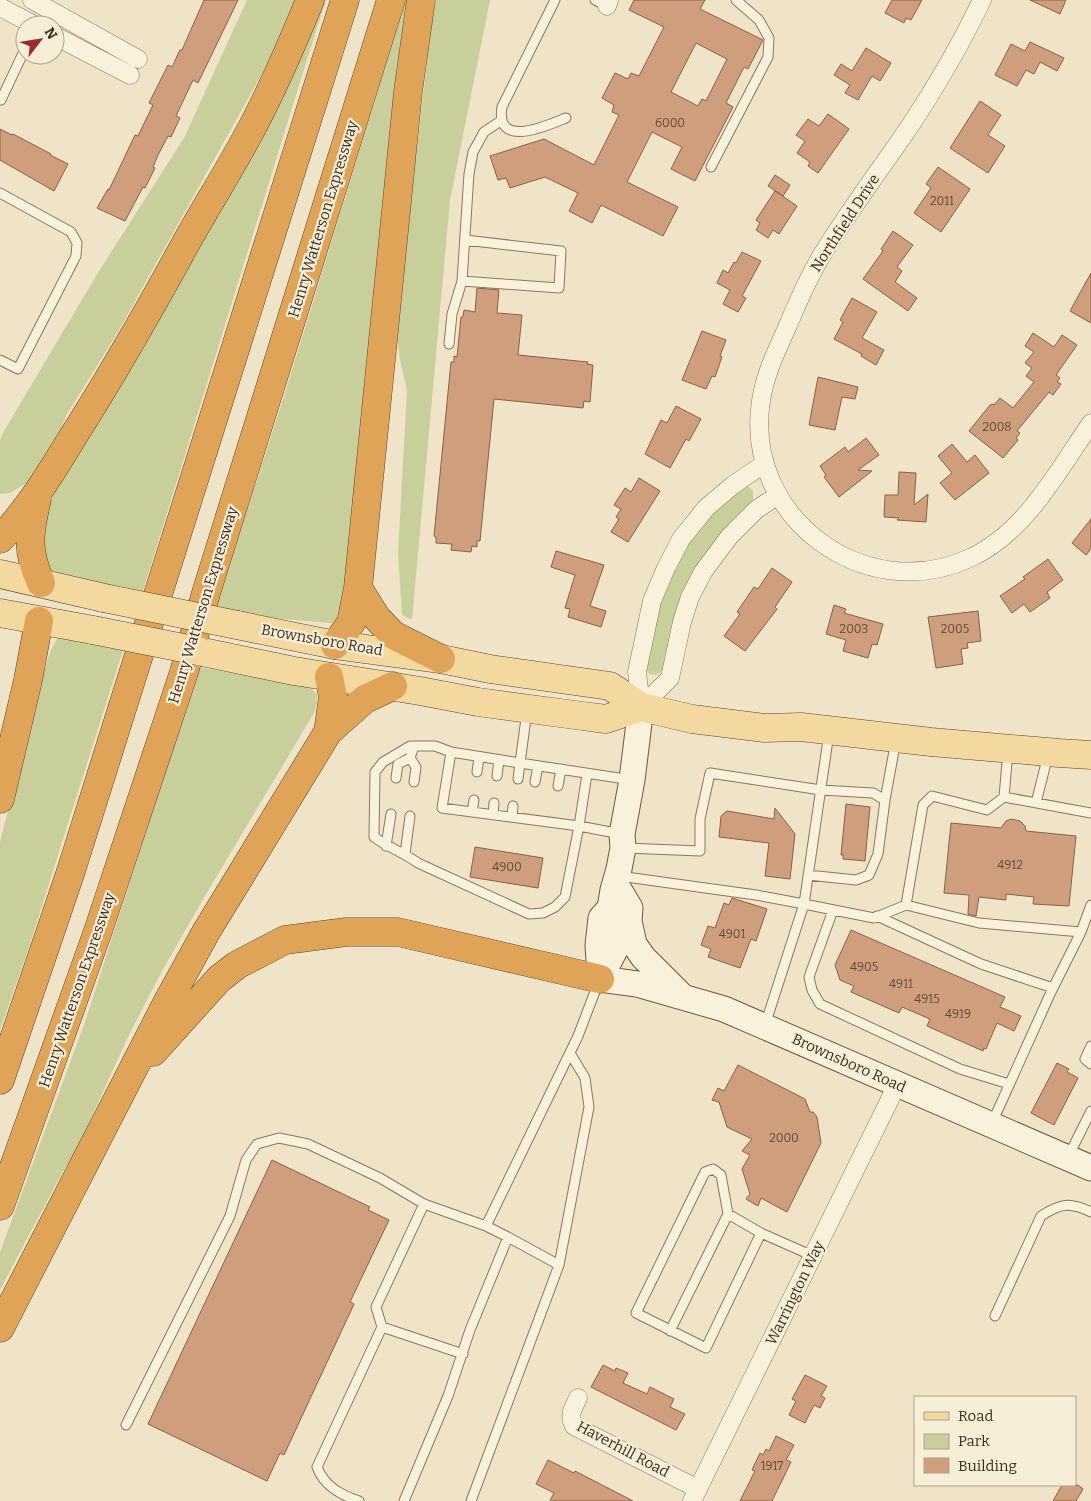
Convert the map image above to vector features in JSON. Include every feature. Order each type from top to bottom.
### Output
[{"type":"highway","points":[[0,539],[16,522],[38,493],[108,381],[268,98],[310,0]]},
{"type":"highway","points":[[0,1080],[38,975],[345,0]]},
{"type":"highway","name":"Henry Watterson Expressway","points":[[0,1206],[98,931],[184,672],[209,583],[391,0]]},
{"type":"highway","points":[[336,645],[351,624],[358,588],[408,92],[421,0]]},
{"type":"highway","points":[[38,493],[29,531],[32,564],[41,583]]},
{"type":"highway","points":[[358,588],[376,617],[393,635],[441,659]]},
{"type":"highway","points":[[0,799],[28,680],[39,621]]},
{"type":"highway","points":[[328,732],[333,697],[330,677]]},
{"type":"highway","points":[[0,1328],[206,932],[328,732],[365,699],[393,686]]},
{"type":"highway","points":[[126,1083],[219,979],[237,965],[285,940],[346,932],[398,932],[600,979]]},
{"type":"main road","name":"Brownsboro Road","points":[[0,574],[104,598],[336,645],[441,659],[610,686],[641,707]]},
{"type":"main road","points":[[39,621],[41,583]]},
{"type":"main road","points":[[0,613],[330,677],[528,709],[606,719],[641,707],[692,719],[765,728],[801,728],[1008,749],[1091,755]]},
{"type":"main road","points":[[330,677],[336,645]]},
{"type":"street","name":"Northfield Drive","points":[[982,0],[965,35],[938,81],[840,227],[805,286],[773,359],[761,400],[759,419],[767,472],[778,496],[792,515],[809,532],[844,558],[886,570],[915,572],[930,570],[970,558],[996,542],[1021,519],[1091,423]]},
{"type":"street","points":[[39,4],[138,59]]},
{"type":"street","points":[[0,7],[16,15]]},
{"type":"street","points":[[65,41],[130,75]]},
{"type":"street","points":[[600,979],[598,945],[601,918],[610,908],[623,841],[641,707],[637,672],[652,601],[666,568],[681,540],[706,508],[733,485],[767,472]]},
{"type":"street","points":[[641,707],[670,678],[682,622],[690,597],[703,572],[729,537],[757,509],[778,496]]},
{"type":"street","points":[[616,880],[630,908],[629,922],[634,944],[643,957],[682,996]]},
{"type":"street","name":"Brownsboro Road","points":[[600,979],[637,984],[716,1006],[1091,1168]]},
{"type":"street","name":"Warrington Way","points":[[695,1495],[897,1085]]},
{"type":"street","name":"Haverhill Road","points":[[578,1398],[570,1419],[574,1426],[695,1495]]},
{"type":"lane","points":[[555,0],[502,107],[502,120],[511,131],[522,132],[537,129],[566,118]]},
{"type":"lane","points":[[711,167],[768,57],[769,38],[758,20],[736,0]]},
{"type":"lane","points":[[1,100],[17,65]]},
{"type":"lane","points":[[449,344],[452,314],[462,281],[469,174],[473,152],[484,132],[502,120]]},
{"type":"lane","points":[[0,192],[71,232],[77,243],[76,256],[18,369],[0,360]]},
{"type":"lane","points":[[462,281],[559,288],[561,251],[465,240]]},
{"type":"lane","points":[[518,779],[528,709]]},
{"type":"lane","points":[[764,1026],[804,904],[830,731]]},
{"type":"lane","points":[[808,875],[856,880],[868,875],[878,854],[885,800],[897,738]]},
{"type":"lane","points":[[587,774],[565,897],[555,907],[543,914],[530,914],[418,863],[405,854],[386,846],[374,837],[375,772],[383,762],[414,746],[435,746],[451,752],[479,757],[632,780]]},
{"type":"lane","points":[[396,778],[398,764],[410,758],[414,746]]},
{"type":"lane","points":[[906,905],[923,805],[932,796],[987,810],[1004,797],[1008,749]]},
{"type":"lane","points":[[451,752],[442,808],[579,826],[623,841],[700,851],[700,819],[710,773],[821,790],[873,793],[885,800]]},
{"type":"lane","points":[[1036,803],[1048,752]]},
{"type":"lane","points":[[477,772],[479,757]]},
{"type":"lane","points":[[410,758],[416,766],[414,782]]},
{"type":"lane","points":[[497,776],[499,760]]},
{"type":"lane","points":[[535,782],[538,766]]},
{"type":"lane","points":[[558,786],[561,769]]},
{"type":"lane","points":[[1004,797],[1091,814]]},
{"type":"lane","points":[[472,812],[474,800]]},
{"type":"lane","points":[[493,815],[494,803]]},
{"type":"lane","points":[[512,817],[513,806]]},
{"type":"lane","points":[[529,820],[531,809]]},
{"type":"lane","points":[[551,823],[552,812]]},
{"type":"lane","points":[[386,846],[391,814]]},
{"type":"lane","points":[[405,854],[410,816]]},
{"type":"lane","points":[[616,880],[756,895],[874,918],[906,905],[979,923],[1081,932]]},
{"type":"lane","points":[[991,1124],[1053,988],[1081,932],[1091,905]]},
{"type":"lane","points":[[833,910],[809,977],[812,990],[820,1004],[960,1069],[1009,1084]]},
{"type":"lane","points":[[878,916],[981,964],[1053,988]]},
{"type":"lane","points":[[486,1226],[570,1053],[600,979]]},
{"type":"lane","points":[[1091,1046],[1084,1059],[1091,1064]]},
{"type":"lane","points":[[471,1501],[559,1265],[589,1107],[585,1078],[570,1053]]},
{"type":"lane","points":[[1068,1158],[1091,1111]]},
{"type":"lane","points":[[126,1425],[230,1216],[246,1160],[257,1144],[279,1138],[308,1144],[380,1178],[424,1204],[486,1226],[508,1236],[559,1265]]},
{"type":"lane","points":[[670,1331],[728,1214],[721,1175],[713,1169],[705,1172],[636,1313],[670,1331],[706,1348],[761,1233]]},
{"type":"lane","points":[[359,1501],[343,1495],[328,1484],[321,1478],[317,1467],[382,1327],[376,1307],[424,1204]]},
{"type":"lane","points":[[995,1316],[1041,1216],[1051,1209],[1063,1205],[1075,1205],[1091,1212]]},
{"type":"lane","points":[[728,1214],[761,1233],[813,1256]]},
{"type":"lane","points":[[404,1501],[448,1396],[464,1354],[470,1330],[508,1236]]},
{"type":"lane","points":[[382,1327],[464,1354]]},
{"type":"green space","points":[[247,0],[295,0],[277,47],[116,335],[66,416],[44,473],[10,493],[0,494],[0,440],[4,431],[99,271],[184,138]]},
{"type":"green space","points":[[317,0],[326,0],[143,591],[46,572],[41,544],[52,496]]},
{"type":"green space","points":[[406,0],[413,0],[348,608],[337,622],[332,623],[257,617],[216,607],[285,393]]},
{"type":"green space","points":[[436,0],[490,0],[450,200],[412,620],[402,615],[398,553],[407,390],[400,360],[396,328],[432,20]]},
{"type":"green space","points":[[744,486],[749,487],[753,491],[753,500],[738,516],[663,670],[658,674],[652,675],[646,670],[645,666],[661,596],[691,538],[707,518]]},
{"type":"green space","points":[[65,636],[93,645],[94,643],[123,650],[28,950],[0,1030],[0,842],[50,652],[58,637]]},
{"type":"green space","points":[[199,667],[311,688],[317,695],[314,713],[161,973],[128,1037],[77,1149],[62,1173],[0,1290],[0,1252],[85,1022]]},
{"type":"building","points":[[204,0],[238,0],[198,83],[193,80],[176,116],[180,118],[171,137],[168,136],[145,188],[143,187],[125,221],[97,208],[109,190],[135,135],[138,136],[153,105],[149,103],[168,65],[172,67],[180,50],[182,50]]},
{"type":"building","points":[[634,0],[705,0],[700,9],[763,40],[748,69],[744,67],[726,103],[733,107],[695,181],[671,169],[682,147],[652,132],[627,182],[678,207],[663,236],[601,205],[592,223],[569,211],[578,193],[545,177],[510,188],[506,178],[498,180],[490,156],[544,139],[594,165],[619,115],[612,112],[614,105],[602,98],[615,73],[628,79],[631,73],[639,76],[664,27],[629,10]],"holes":[[[696,43],[727,59],[706,101],[702,99],[698,106],[671,92]]]},
{"type":"building","points":[[892,0],[922,0],[911,20],[906,18],[904,23],[885,13]]},
{"type":"building","points":[[1030,0],[1066,0],[1060,14]]},
{"type":"building","points":[[1030,42],[1064,58],[1057,71],[1040,62],[1034,74],[1026,70],[1017,86],[995,75],[1011,44],[1025,51]]},
{"type":"building","points":[[866,48],[891,63],[880,81],[872,76],[858,100],[845,93],[850,85],[834,75],[841,64],[852,71]]},
{"type":"building","points":[[980,101],[1001,115],[988,135],[1005,146],[988,173],[950,148]]},
{"type":"building","points":[[828,114],[849,129],[818,173],[808,166],[810,162],[797,153],[805,141],[796,135],[808,119],[819,126]]},
{"type":"building","points":[[0,129],[13,134],[68,164],[54,191],[0,160]]},
{"type":"building","points":[[938,167],[970,189],[941,232],[914,213],[931,188],[926,184]]},
{"type":"building","points":[[775,175],[790,185],[783,196],[768,186]]},
{"type":"building","points":[[775,191],[797,206],[779,234],[773,230],[768,238],[756,230],[760,223],[756,220]]},
{"type":"building","points":[[893,231],[913,245],[897,267],[902,271],[895,282],[917,298],[908,311],[863,279],[883,251],[881,249]]},
{"type":"building","points":[[742,252],[761,261],[742,296],[746,298],[738,312],[723,304],[730,290],[717,283],[723,270],[728,273]]},
{"type":"building","points":[[1091,273],[1091,323],[1070,311]]},
{"type":"building","points":[[477,288],[499,290],[497,313],[522,315],[518,355],[588,362],[587,364],[593,365],[590,402],[584,401],[583,408],[494,399],[480,541],[477,541],[477,547],[472,546],[471,552],[451,550],[452,544],[436,543],[436,537],[434,536],[451,362],[454,362],[454,356],[457,357],[461,317],[463,317],[464,310],[475,312]]},
{"type":"building","points":[[852,298],[877,312],[862,338],[884,350],[876,365],[861,356],[862,354],[834,339],[843,322],[840,320]]},
{"type":"building","points":[[702,331],[726,340],[715,377],[712,376],[706,389],[682,380]]},
{"type":"building","points":[[1033,333],[1054,347],[1062,335],[1077,345],[1056,375],[1060,378],[1057,382],[1061,384],[1053,395],[1049,392],[1017,431],[1020,433],[1016,438],[1018,440],[1003,458],[969,431],[990,405],[995,404],[1000,398],[1013,408],[1034,382],[1026,376],[1032,368],[1025,363],[1034,352],[1025,346]]},
{"type":"building","points":[[818,377],[858,387],[855,399],[842,397],[835,430],[809,425]]},
{"type":"building","points":[[676,406],[701,419],[689,441],[686,439],[670,468],[645,454],[661,420],[667,423]]},
{"type":"building","points":[[866,438],[879,455],[858,470],[872,471],[839,497],[824,477],[826,475],[820,466],[845,447],[848,452]]},
{"type":"building","points":[[952,444],[967,462],[975,455],[989,473],[955,500],[940,483],[952,473],[938,456]]},
{"type":"building","points":[[899,472],[916,473],[914,505],[928,494],[926,522],[884,517],[885,495],[898,495]]},
{"type":"building","points":[[639,478],[660,491],[628,542],[611,532],[619,519],[616,517],[621,509],[614,505],[625,488],[631,492]]},
{"type":"building","points":[[1091,519],[1091,549],[1086,555],[1072,543]]},
{"type":"building","points":[[556,551],[604,565],[590,606],[606,611],[601,627],[568,617],[570,609],[565,608],[575,575],[551,567]]},
{"type":"building","points":[[1048,559],[1063,580],[1047,592],[1050,598],[1030,612],[1024,604],[1012,613],[1000,596],[1025,579],[1023,577]]},
{"type":"building","points":[[772,568],[792,582],[775,607],[777,609],[745,651],[724,636],[740,614],[737,612],[754,587],[758,589]]},
{"type":"building","points":[[834,605],[846,609],[844,613],[883,624],[877,645],[872,644],[868,658],[843,651],[846,640],[826,634]]},
{"type":"building","points":[[978,611],[981,641],[967,643],[968,648],[961,649],[963,664],[936,668],[928,617]]},
{"type":"building","points":[[846,804],[870,807],[865,861],[843,859],[843,855],[841,855]]},
{"type":"building","points":[[775,808],[795,834],[790,879],[765,876],[769,843],[719,837],[721,816],[727,811],[774,819]]},
{"type":"building","points":[[1011,819],[1020,821],[1025,826],[1026,831],[1076,836],[1069,906],[1033,904],[1034,897],[1006,894],[1006,900],[979,897],[976,916],[968,914],[969,895],[944,893],[951,823],[1001,828],[1006,821]]},
{"type":"building","points":[[475,847],[543,858],[538,888],[470,877]]},
{"type":"building","points":[[732,898],[767,909],[756,941],[751,939],[740,968],[708,957],[711,949],[701,945],[708,926],[715,928],[724,903],[729,905]]},
{"type":"building","points":[[851,930],[1005,997],[1000,1007],[1021,1016],[1014,1031],[997,1023],[986,1049],[984,1048],[983,1051],[927,1026],[930,1019],[902,1007],[899,1013],[851,992],[854,986],[840,980],[835,965]]},
{"type":"building","points":[[1057,1063],[1069,1069],[1067,1072],[1078,1078],[1054,1125],[1031,1113]]},
{"type":"building","points":[[738,1065],[805,1099],[810,1112],[813,1112],[817,1117],[821,1143],[787,1212],[761,1198],[758,1206],[746,1199],[750,1194],[742,1169],[750,1155],[742,1151],[752,1139],[727,1127],[719,1102],[712,1100],[718,1088],[724,1091]]},
{"type":"building","points":[[272,1160],[370,1207],[368,1210],[389,1220],[350,1302],[354,1304],[284,1455],[280,1453],[267,1481],[148,1424]]},
{"type":"building","points":[[603,1365],[615,1371],[616,1368],[628,1373],[623,1383],[647,1394],[650,1387],[674,1399],[670,1407],[685,1414],[676,1430],[591,1387]]},
{"type":"building","points":[[805,1375],[827,1386],[821,1396],[825,1398],[820,1408],[814,1405],[805,1423],[789,1415],[796,1401],[792,1399]]},
{"type":"building","points":[[776,1436],[794,1445],[786,1460],[791,1462],[772,1501],[740,1501],[755,1471],[752,1470],[760,1453],[763,1455],[766,1449],[769,1451]]},
{"type":"building","points":[[548,1460],[574,1473],[575,1471],[633,1501],[550,1501],[554,1493],[536,1484]]},
{"type":"building","points":[[1078,1485],[1083,1489],[1076,1501],[1053,1501],[1061,1486]]}]
